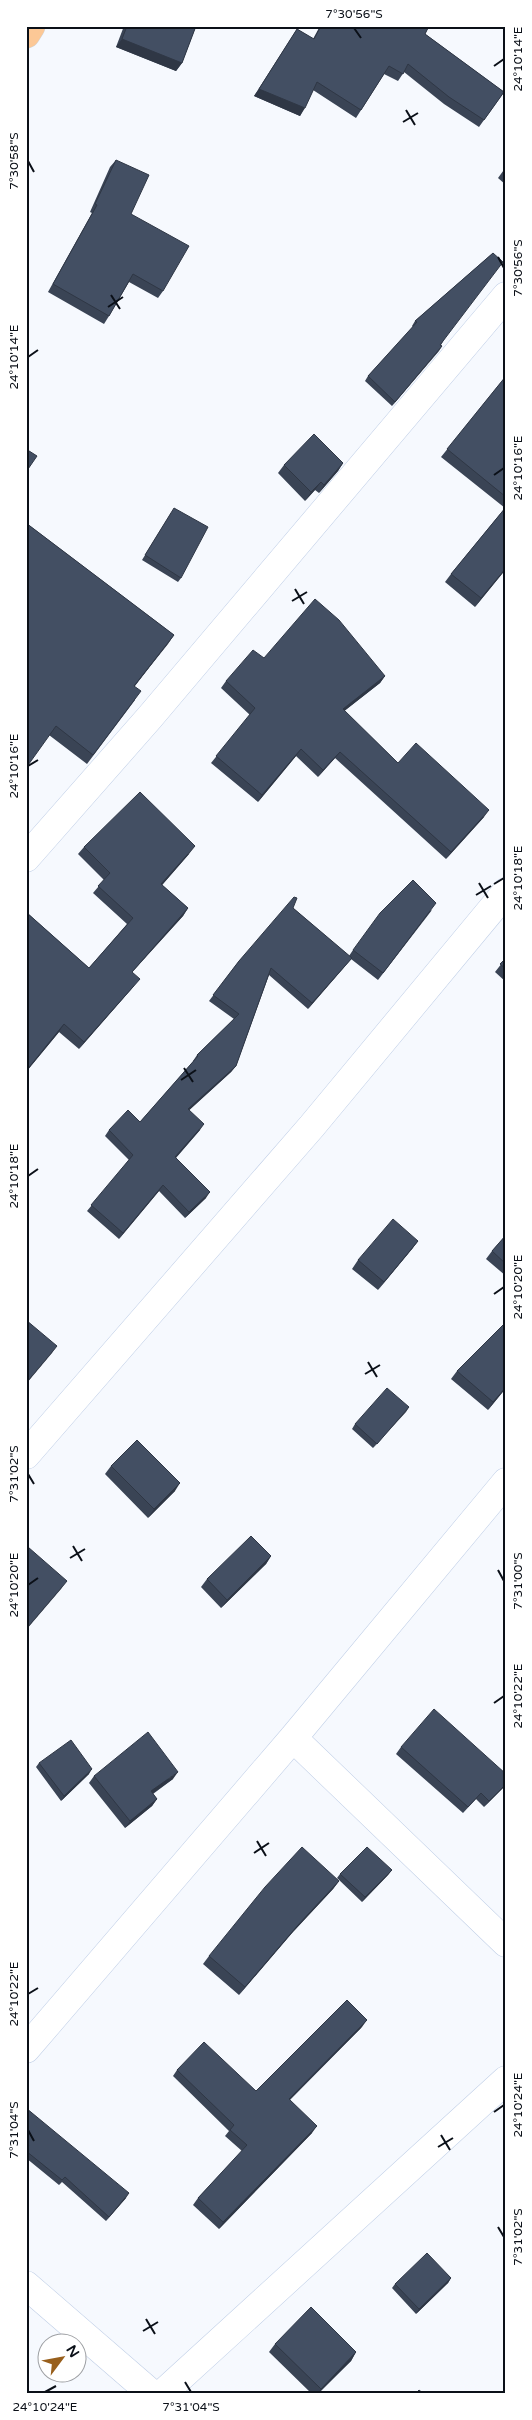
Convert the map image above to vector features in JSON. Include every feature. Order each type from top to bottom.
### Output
[{"type":"highway","points":[[26,34],[31,26]]},
{"type":"street","points":[[26,858],[150,717],[506,296]]},
{"type":"street","points":[[26,1455],[312,1126],[506,892]]},
{"type":"street","points":[[26,2048],[293,1738],[506,1482]]},
{"type":"street","points":[[293,1738],[506,1943]]},
{"type":"street","points":[[162,2394],[506,2080]]},
{"type":"street","points":[[26,2285],[152,2394]]},
{"type":"building","points":[[127,26],[196,26],[182,63],[122,39]]},
{"type":"building","points":[[321,26],[429,26],[425,34],[504,92],[484,120],[449,97],[408,64],[403,74],[389,66],[361,110],[317,82],[305,108],[259,89],[297,29],[314,39]]},
{"type":"building","points":[[116,160],[149,175],[131,214],[189,246],[163,291],[133,274],[109,316],[53,284],[97,205],[95,204]]},
{"type":"building","points":[[493,253],[503,262],[440,345],[442,346],[395,402],[368,376],[417,322],[415,321]]},
{"type":"building","points":[[506,376],[506,497],[447,449]]},
{"type":"building","points":[[314,434],[343,463],[324,485],[321,482],[311,492],[284,465]]},
{"type":"building","points":[[26,449],[37,456],[26,472]]},
{"type":"building","points":[[506,507],[506,568],[481,598],[451,574]]},
{"type":"building","points":[[174,508],[208,527],[181,578],[145,555]]},
{"type":"building","points":[[26,523],[174,635],[134,686],[141,691],[93,755],[56,726],[26,768]]},
{"type":"building","points":[[315,599],[339,620],[385,676],[343,709],[398,763],[416,743],[489,810],[451,852],[340,752],[323,770],[301,749],[262,795],[216,756],[255,708],[226,681],[253,650],[264,658]]},
{"type":"building","points":[[140,792],[195,846],[161,884],[188,908],[132,972],[140,979],[84,1042],[64,1024],[26,1071],[26,912],[89,968],[133,918],[98,886],[110,873],[84,847]]},
{"type":"building","points":[[413,880],[436,903],[383,973],[353,950],[380,913]]},
{"type":"building","points":[[294,897],[297,898],[293,908],[352,958],[312,1003],[271,968],[236,1066],[188,1109],[204,1124],[175,1157],[210,1192],[189,1212],[163,1185],[123,1233],[91,1205],[133,1155],[109,1130],[128,1110],[140,1122],[197,1055],[239,1014],[213,995],[239,961]]},
{"type":"building","points":[[506,958],[506,969],[500,964]]},
{"type":"building","points":[[393,1219],[418,1241],[384,1282],[358,1260]]},
{"type":"building","points":[[506,1235],[506,1264],[492,1251]]},
{"type":"building","points":[[26,1320],[57,1346],[26,1383]]},
{"type":"building","points":[[506,1322],[506,1387],[493,1402],[457,1371]]},
{"type":"building","points":[[387,1388],[409,1407],[377,1444],[355,1424]]},
{"type":"building","points":[[137,1440],[180,1483],[154,1509],[111,1466]]},
{"type":"building","points":[[251,1536],[271,1556],[227,1600],[207,1579]]},
{"type":"building","points":[[28,1547],[67,1581],[26,1629],[26,1550]]},
{"type":"building","points":[[434,1709],[506,1774],[506,1784],[489,1801],[481,1793],[468,1807],[401,1747]]},
{"type":"building","points":[[148,1732],[178,1772],[151,1791],[157,1799],[130,1821],[94,1776]]},
{"type":"building","points":[[71,1740],[92,1769],[64,1796],[39,1763]]},
{"type":"building","points":[[302,1847],[339,1881],[245,1987],[209,1956],[265,1887]]},
{"type":"building","points":[[367,1847],[392,1870],[365,1897],[340,1874]]},
{"type":"building","points":[[347,2000],[367,2020],[289,2099],[317,2126],[223,2222],[198,2198],[247,2145],[230,2130],[234,2125],[177,2070],[204,2042],[256,2091]]},
{"type":"building","points":[[26,2108],[129,2193],[109,2217],[65,2177],[62,2180],[26,2151],[29,2145],[26,2143]]},
{"type":"building","points":[[427,2253],[451,2278],[419,2309],[395,2284]]},
{"type":"building","points":[[311,2307],[356,2352],[321,2389],[275,2344]]},
{"type":"building","points":[[419,2390],[424,2394],[415,2394]]}]
